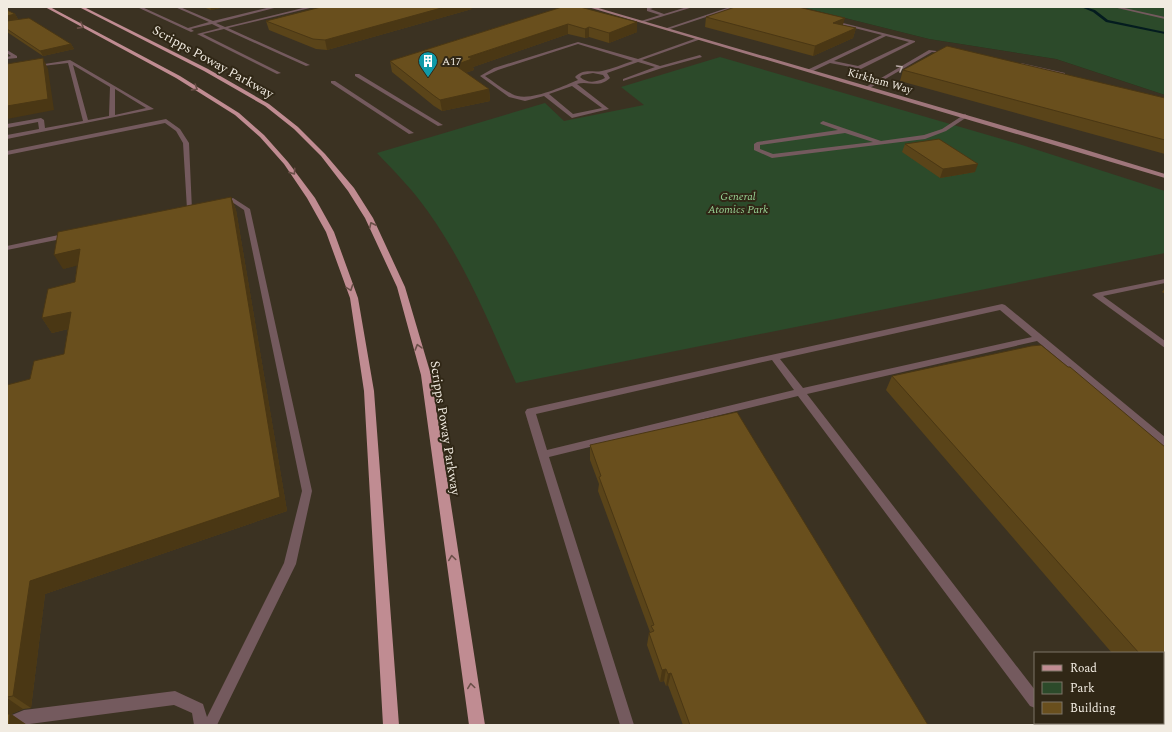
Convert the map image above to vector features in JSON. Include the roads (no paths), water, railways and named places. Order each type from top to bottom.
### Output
[{"type":"main road","points":[[47,7],[178,77],[237,114],[262,136],[286,163],[311,198],[330,232],[354,298],[369,391],[392,725]]},
{"type":"main road","name":"Scripps Poway Parkway","points":[[81,7],[206,70],[267,105],[296,128],[323,155],[351,190],[369,218],[401,287],[426,375],[476,725]]},
{"type":"main road","name":"Kirkham Way","points":[[590,7],[966,116],[1165,176]]},
{"type":"lane","points":[[139,7],[279,73]]},
{"type":"lane","points":[[176,7],[308,65]]},
{"type":"lane","points":[[187,29],[276,7]]},
{"type":"lane","points":[[199,34],[312,7]]},
{"type":"lane","points":[[654,7],[648,10],[664,15]]},
{"type":"lane","points":[[642,22],[691,7]]},
{"type":"lane","points":[[666,29],[734,7]]},
{"type":"lane","points":[[1115,7],[1165,18]]},
{"type":"lane","points":[[826,20],[913,42],[859,68],[829,61]]},
{"type":"lane","points":[[809,71],[886,35]]},
{"type":"lane","points":[[581,81],[577,77],[584,73],[602,73],[699,39]]},
{"type":"lane","points":[[602,73],[608,78],[601,82],[593,83],[581,81],[546,94],[525,99],[511,96],[482,76],[496,69],[578,42],[660,67]]},
{"type":"lane","points":[[7,51],[14,57],[7,58]]},
{"type":"lane","points":[[866,88],[931,51],[953,53]]},
{"type":"lane","points":[[625,80],[660,67],[700,56]]},
{"type":"lane","points":[[7,137],[150,109],[70,61],[30,66]]},
{"type":"lane","points":[[70,61],[86,122]]},
{"type":"lane","points":[[1018,63],[1070,76]]},
{"type":"lane","points":[[357,75],[440,125]]},
{"type":"lane","points":[[333,82],[411,133]]},
{"type":"lane","points":[[546,94],[572,116],[606,109],[573,84]]},
{"type":"lane","points":[[112,86],[112,116]]},
{"type":"lane","points":[[845,131],[757,144],[757,150],[772,156],[925,136],[944,130],[966,116]]},
{"type":"lane","points":[[7,126],[41,120],[42,130]]},
{"type":"lane","points":[[7,153],[166,121],[178,130],[186,143],[190,209]]},
{"type":"lane","points":[[823,123],[879,142]]},
{"type":"lane","points":[[210,725],[290,564],[307,491],[247,209],[233,200],[211,205]]},
{"type":"lane","points":[[7,248],[74,234]]},
{"type":"lane","points":[[1165,281],[1096,295],[1165,345]]},
{"type":"lane","points":[[627,725],[530,412],[774,356],[1002,307],[1165,444]]},
{"type":"lane","points":[[543,455],[801,392],[1039,338]]},
{"type":"lane","points":[[774,356],[1034,700]]},
{"type":"lane","points":[[7,724],[24,717],[175,698],[198,709],[201,725]]},
{"type":"waterway","points":[[1082,7],[1094,11],[1107,21],[1165,33]]},
{"type":"place","name":"A17","points":[[428,78]]},
{"type":"park label","name":"General Atomics Park","points":[[738,202]]}]
